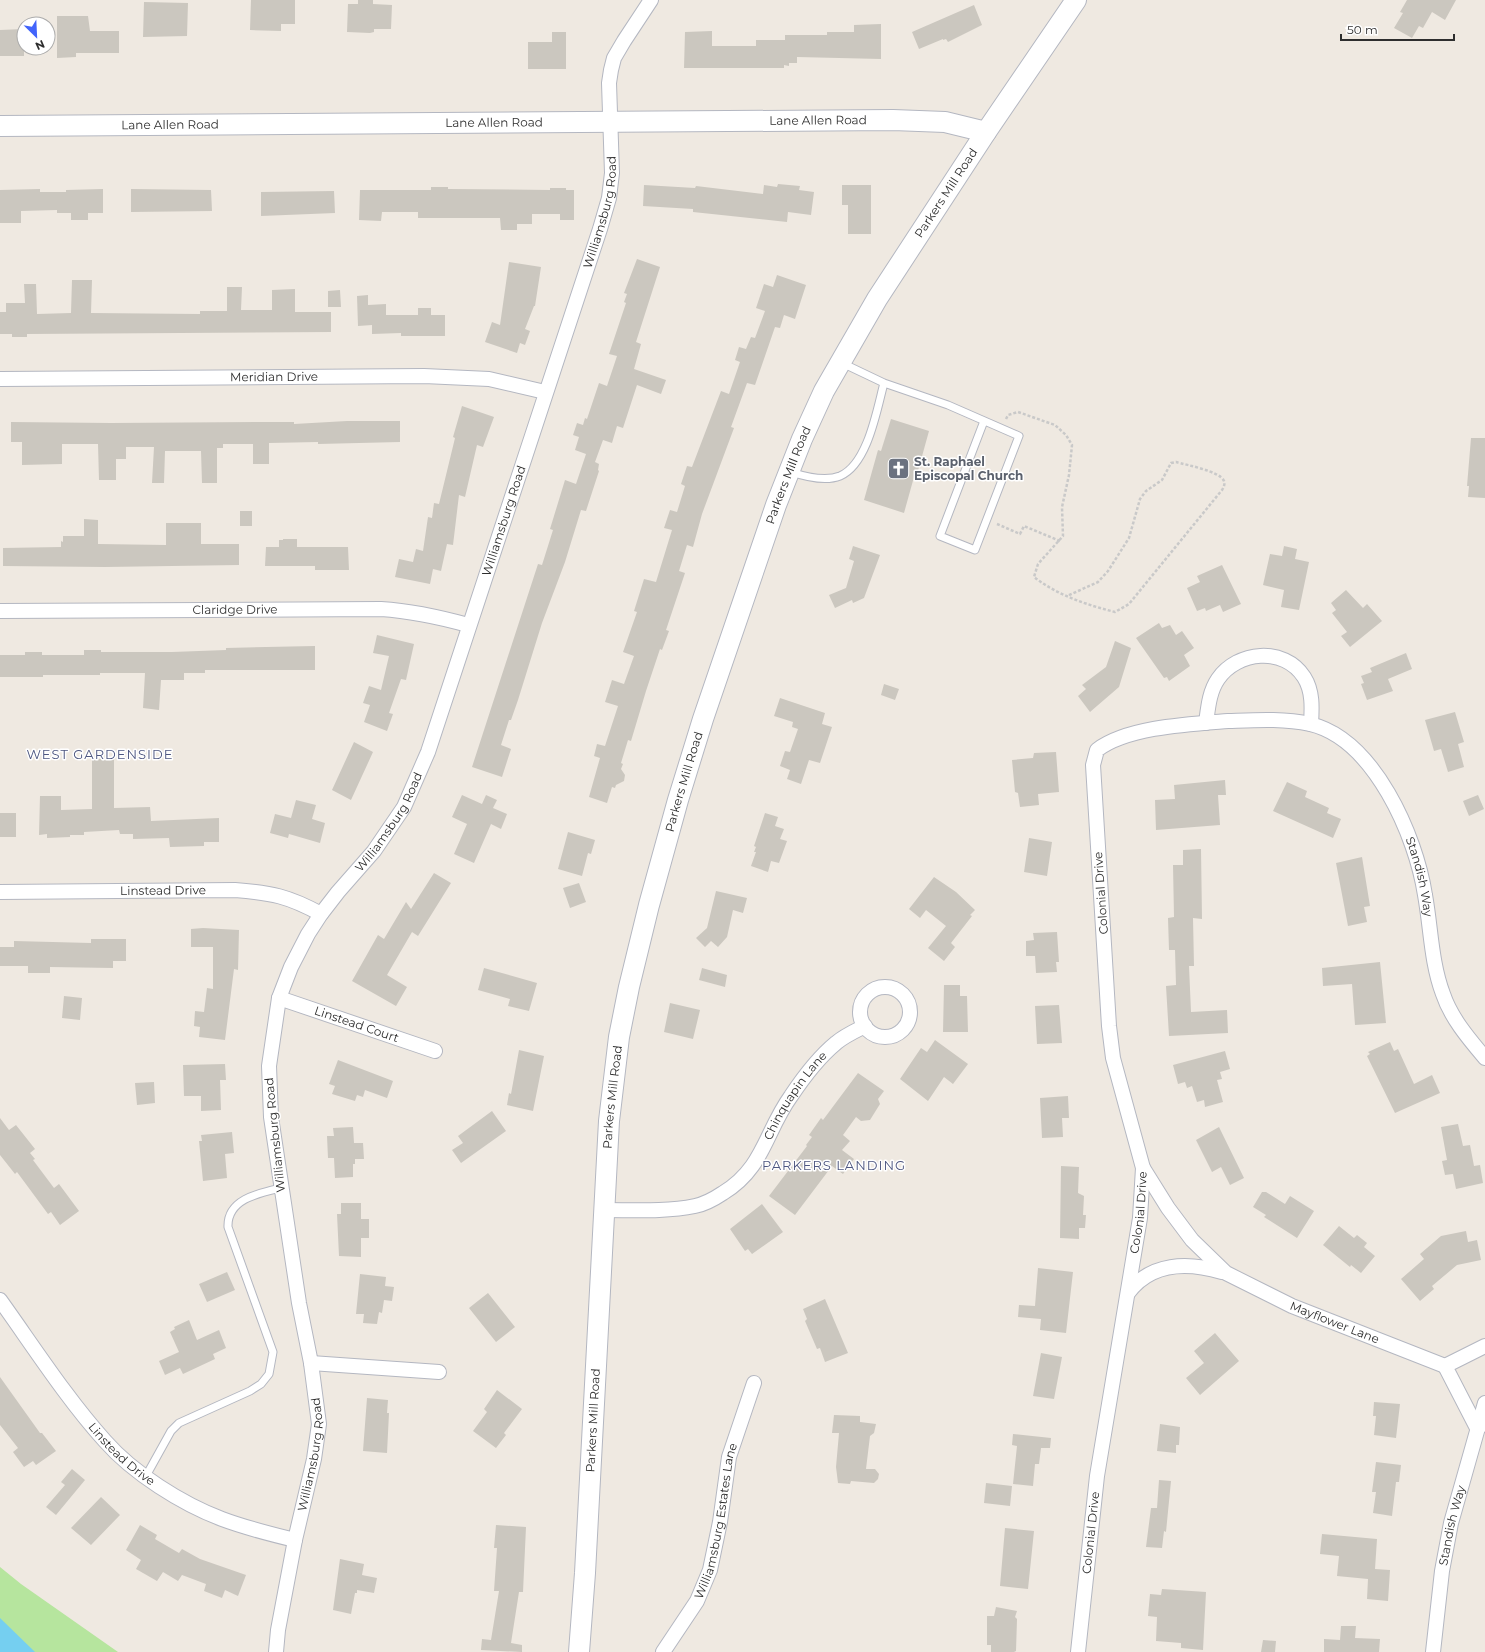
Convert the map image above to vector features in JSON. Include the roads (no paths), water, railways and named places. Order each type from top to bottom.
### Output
[{"type":"main road","name":"Parkers Mill Road","points":[[579,1652],[609,1121],[620,1037],[629,987],[649,905],[703,719],[789,471],[824,391],[839,362],[876,299],[986,132],[1076,0]]},
{"type":"main road","name":"Lane Allen Road","points":[[0,126],[927,121],[945,122],[986,132]]},
{"type":"street","name":"Williamsburg Road","points":[[276,1652],[278,1630],[295,1540],[314,1458],[318,1424],[311,1363],[299,1303],[281,1188],[268,1089],[269,1066],[279,998],[291,967],[308,934],[338,892],[374,851],[404,807],[428,752],[468,625],[600,229],[608,198],[612,173],[609,83],[614,58],[651,0]]},
{"type":"street","name":"Meridian Drive","points":[[0,379],[424,376],[489,379],[545,392]]},
{"type":"street","name":"Claridge Drive","points":[[0,611],[381,609],[426,614],[468,625]]},
{"type":"street","points":[[1206,723],[1211,694],[1218,679],[1233,665],[1246,658],[1260,655],[1275,656],[1285,661],[1296,668],[1304,677],[1312,702],[1311,724]]},
{"type":"street","name":"Standish Way","points":[[1097,750],[1114,739],[1136,734],[1206,723],[1250,720],[1284,720],[1311,724],[1327,730],[1342,739],[1374,771],[1396,807],[1414,849],[1420,869],[1425,894],[1434,963],[1442,991],[1451,1012],[1485,1058]]},
{"type":"street","name":"Colonial Drive","points":[[1078,1652],[1097,1476],[1140,1218],[1143,1168],[1115,1064],[1109,1026],[1093,765],[1097,750]]},
{"type":"street","name":"Linstead Drive","points":[[0,892],[235,890],[268,892],[289,898],[321,914]]},
{"type":"street","name":"Linstead Court","points":[[279,998],[435,1051]]},
{"type":"street","name":"Chinquapin Lane","points":[[604,1210],[663,1210],[696,1206],[714,1199],[733,1187],[747,1175],[757,1162],[779,1114],[805,1076],[836,1043],[865,1026]]},
{"type":"street","name":"Mayflower Lane","points":[[1143,1168],[1168,1208],[1192,1240],[1226,1273]]},
{"type":"street","name":"Mayflower Lane","points":[[1128,1293],[1142,1279],[1164,1268],[1176,1266],[1202,1266],[1226,1273],[1292,1306],[1445,1366]]},
{"type":"street","name":"Linstead Drive","points":[[0,1300],[105,1441],[146,1476],[192,1506],[221,1519],[248,1528],[295,1540]]},
{"type":"street","points":[[1481,1426],[1445,1366],[1485,1346]]},
{"type":"street","points":[[311,1363],[439,1372]]},
{"type":"street","name":"Williamsburg Estates Lane","points":[[663,1652],[698,1601],[710,1570],[720,1522],[729,1457],[754,1383]]},
{"type":"street","name":"Standish Way","points":[[1433,1652],[1442,1571],[1447,1544],[1481,1426],[1485,1403]]},
{"type":"lane","points":[[839,362],[884,383],[948,405],[1020,436],[975,550],[940,536],[984,421]]},
{"type":"lane","points":[[789,471],[823,479],[840,476],[855,464],[870,437],[884,383]]},
{"type":"lane","points":[[146,1476],[171,1431],[179,1423],[250,1391],[262,1384],[269,1374],[273,1352],[228,1227],[228,1219],[234,1207],[247,1198],[281,1188]]},
{"type":"water","points":[[0,1618],[35,1652],[0,1652]]},
{"type":"place","name":"St. Raphael Episcopal Church","points":[[898,469]]},
{"type":"district","name":"WEST GARDENSIDE","points":[[100,754]]},
{"type":"district","name":"PARKERS LANDING","points":[[834,1165]]}]
